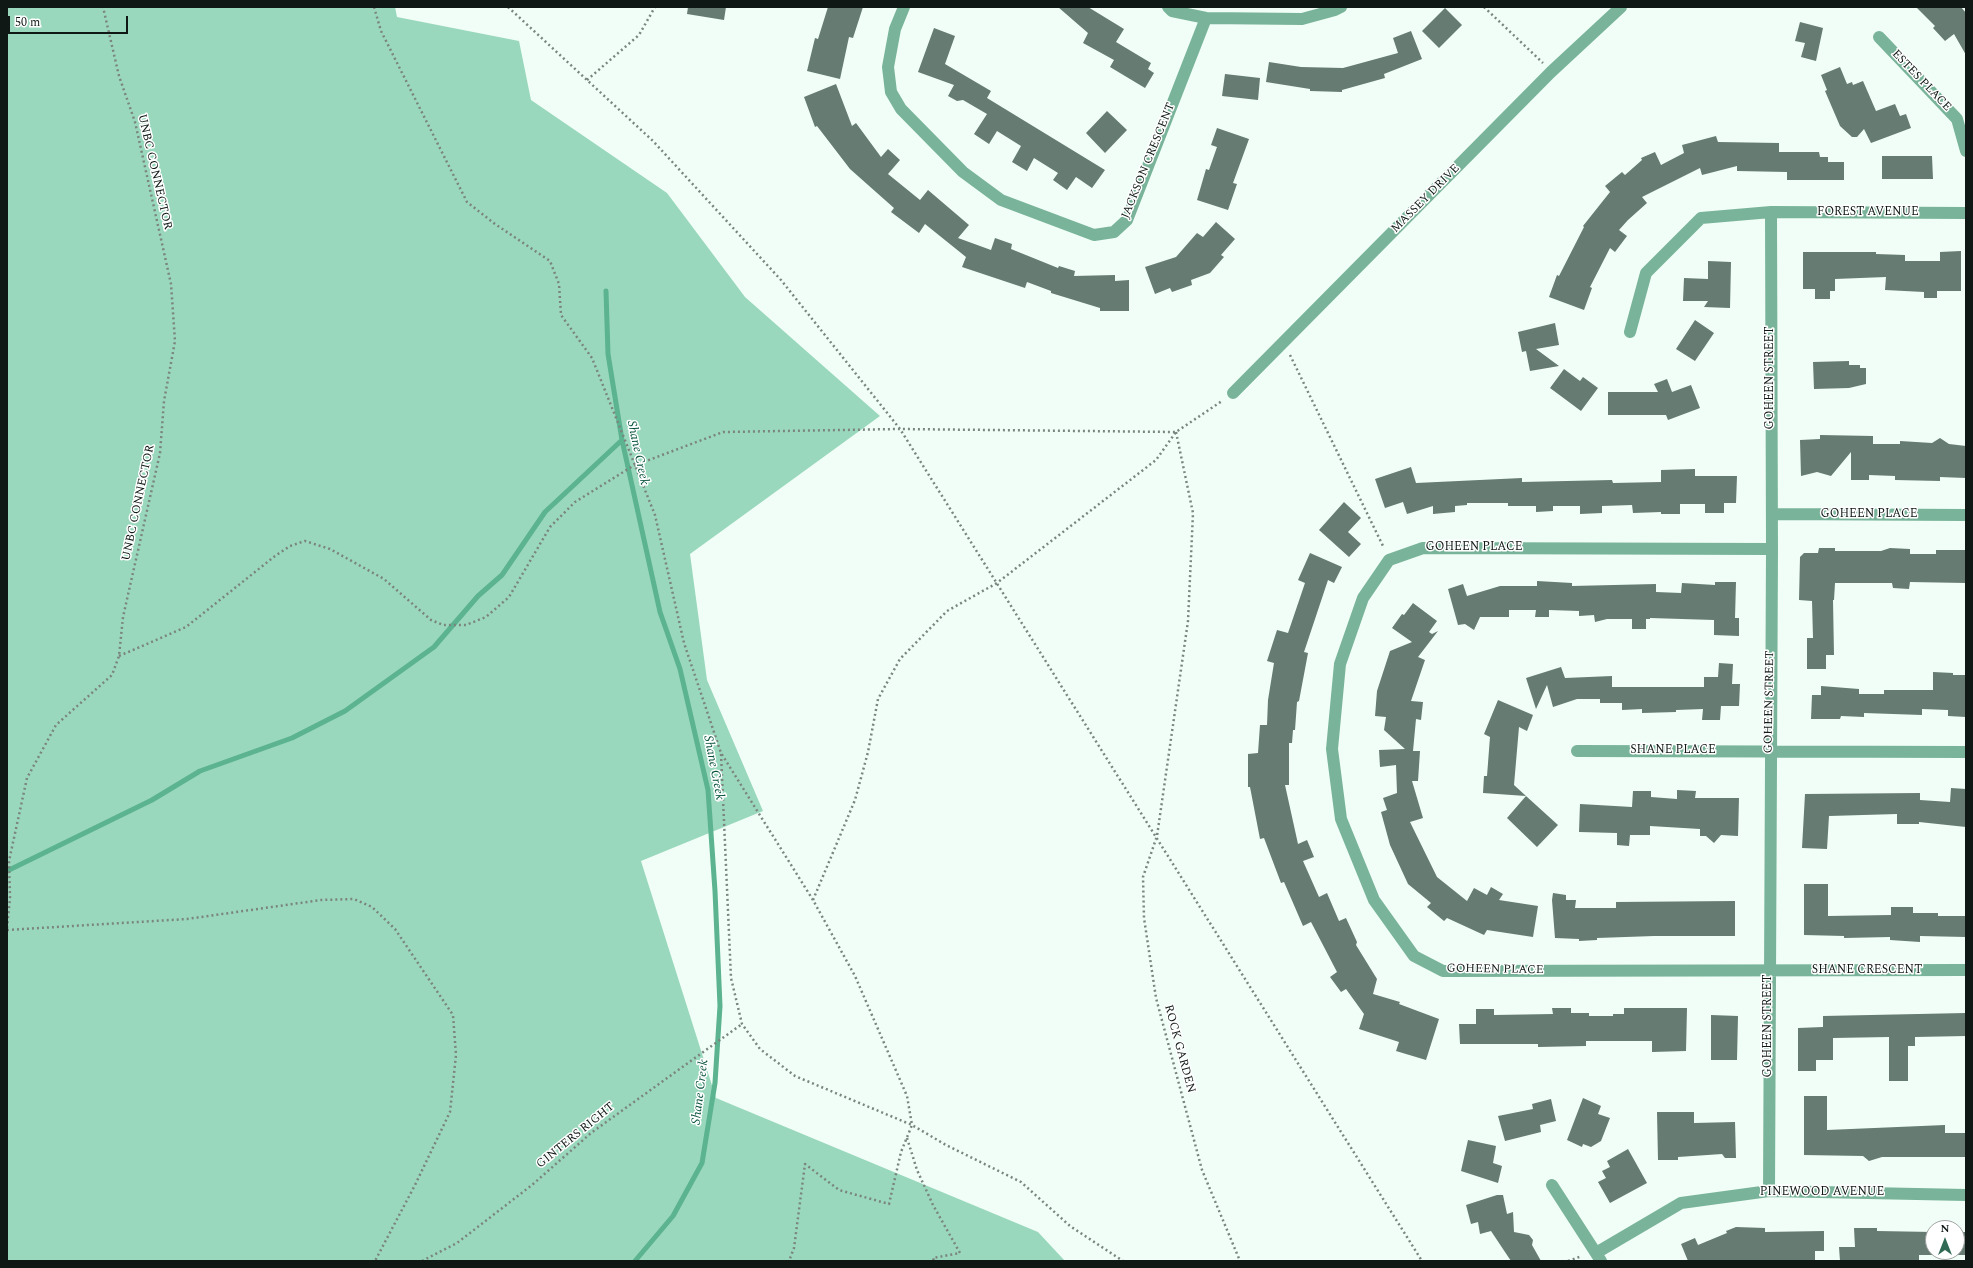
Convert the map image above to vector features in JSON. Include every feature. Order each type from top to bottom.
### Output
[{"type":"street","name":"JACKSON CRESCENT","points":[[904,7],[895,29],[888,67],[891,92],[901,109],[963,172],[1001,200],[1094,234],[1114,232],[1127,220],[1206,18]]},
{"type":"street","points":[[1168,7],[1172,12],[1206,18],[1302,19],[1341,7]]},
{"type":"street","name":"MASSEY DRIVE","points":[[1233,393],[1551,72],[1621,7]]},
{"type":"street","name":"ESTES PLACE","points":[[1879,38],[1957,119],[1966,151]]},
{"type":"street","name":"FOREST AVENUE","points":[[1630,332],[1646,272],[1701,218],[1771,212],[1966,213]]},
{"type":"street","name":"GOHEEN STREET","points":[[1769,1192],[1772,549],[1771,212]]},
{"type":"street","name":"GOHEEN PLACE","points":[[1772,514],[1966,515]]},
{"type":"street","name":"GOHEEN PLACE","points":[[1769,971],[1443,971],[1414,956],[1374,900],[1341,819],[1332,749],[1340,664],[1363,598],[1389,560],[1423,548],[1772,549]]},
{"type":"street","name":"SHANE PLACE","points":[[1577,751],[1770,751]]},
{"type":"street","points":[[1770,751],[1966,752]]},
{"type":"street","name":"SHANE CRESCENT","points":[[1769,971],[1966,970]]},
{"type":"street","points":[[1552,1185],[1598,1257]]},
{"type":"street","name":"PINEWOOD AVENUE","points":[[1598,1257],[1681,1203],[1769,1192],[1966,1195]]},
{"type":"path","name":"UNBC CONNECTOR","points":[[7,929],[10,898],[9,860],[26,778],[56,725],[112,675],[119,656],[123,617],[160,453],[164,401],[175,341],[171,284],[134,122],[119,76],[103,7]]},
{"type":"path","points":[[374,7],[381,31],[467,202],[495,224],[550,261],[558,284],[561,315],[592,358],[655,515],[684,643],[721,753],[812,900],[855,976],[907,1096],[912,1125],[901,1152],[889,1204],[839,1190],[805,1164],[794,1248],[789,1261]]},
{"type":"path","points":[[508,7],[653,141],[781,280],[900,430],[1157,836],[1325,1108],[1422,1261]]},
{"type":"path","points":[[587,80],[639,35],[655,7]]},
{"type":"path","points":[[1484,7],[1551,72]]},
{"type":"path","points":[[1284,342],[1389,560]]},
{"type":"path","points":[[812,900],[855,800],[868,752],[878,699],[900,659],[947,611],[997,583],[1156,460],[1176,432],[1233,393]]},
{"type":"path","points":[[119,656],[186,626],[275,556],[290,546],[305,541],[330,549],[384,579],[431,620],[443,625],[466,625],[486,617],[509,596],[550,527],[574,502],[636,465],[723,432],[900,430],[1176,432]]},
{"type":"path","name":"ROCK GARDEN","points":[[1176,432],[1193,513],[1188,621],[1157,836],[1143,877],[1144,918],[1156,998],[1202,1170],[1240,1261]]},
{"type":"path","points":[[721,753],[731,978],[742,1024],[760,1049],[795,1076],[912,1125],[946,1145],[1021,1182],[1070,1226],[1124,1261]]},
{"type":"path","points":[[7,929],[187,919],[321,900],[354,899],[372,907],[395,929],[453,1015],[456,1055],[450,1112],[375,1261]]},
{"type":"path","name":"GINTERS RIGHT","points":[[422,1261],[457,1243],[532,1184],[591,1133],[742,1024]]},
{"type":"path","points":[[907,1137],[917,1170],[933,1205],[960,1253],[933,1258],[934,1261]]},
{"type":"green space","points":[[7,7],[395,7],[397,17],[519,41],[531,100],[667,193],[745,297],[880,416],[690,554],[707,680],[763,811],[641,861],[716,1098],[1038,1232],[1065,1261],[7,1261]]},
{"type":"building","points":[[688,7],[726,7],[724,20],[687,14]]},
{"type":"building","points":[[828,7],[863,7],[853,38],[849,37],[840,79],[807,71],[815,38],[818,39]]},
{"type":"building","points":[[1058,7],[1088,7],[1124,29],[1116,42],[1151,63],[1148,69],[1154,73],[1145,88],[1110,67],[1114,60],[1083,43],[1088,33]]},
{"type":"building","points":[[1916,7],[1961,7],[1966,13],[1966,55],[1954,34],[1945,41],[1933,28],[1935,26]]},
{"type":"building","points":[[1445,8],[1462,25],[1439,48],[1422,31]]},
{"type":"building","points":[[1800,22],[1823,28],[1816,61],[1801,57],[1805,43],[1795,41]]},
{"type":"building","points":[[934,28],[955,36],[945,64],[991,91],[987,98],[1105,170],[1092,188],[1076,177],[1067,190],[1053,180],[1058,173],[1034,158],[1027,171],[1012,162],[1021,146],[997,131],[989,144],[974,134],[987,114],[963,100],[957,101],[948,96],[954,85],[918,72]]},
{"type":"building","points":[[1411,31],[1422,59],[1384,74],[1385,78],[1342,90],[1342,92],[1310,91],[1310,89],[1266,82],[1269,62],[1301,67],[1343,68],[1398,53],[1393,38]]},
{"type":"building","points":[[1840,67],[1847,84],[1852,82],[1853,85],[1863,81],[1876,111],[1895,104],[1900,116],[1906,114],[1911,128],[1871,143],[1864,129],[1857,137],[1852,137],[1840,126],[1825,91],[1827,90],[1821,75]]},
{"type":"building","points":[[1225,74],[1260,78],[1258,100],[1222,96]]},
{"type":"building","points":[[836,84],[852,126],[856,123],[881,157],[888,149],[900,160],[888,174],[920,200],[928,190],[969,225],[958,238],[991,250],[995,238],[1012,244],[1011,249],[1058,268],[1059,266],[1075,271],[1074,276],[1115,275],[1115,281],[1129,280],[1129,311],[1100,311],[1100,308],[1051,293],[1051,291],[1027,282],[1025,288],[962,267],[966,257],[925,224],[919,233],[891,212],[894,208],[850,169],[817,126],[815,127],[804,97]]},
{"type":"building","points":[[1107,111],[1127,130],[1105,153],[1086,133]]},
{"type":"building","points":[[1217,128],[1249,139],[1233,183],[1237,184],[1228,210],[1197,200],[1206,169],[1209,170],[1217,147],[1211,145]]},
{"type":"building","points":[[1716,136],[1718,142],[1779,143],[1779,152],[1819,152],[1820,157],[1828,157],[1828,162],[1844,162],[1844,180],[1787,180],[1787,172],[1737,171],[1737,166],[1702,175],[1700,168],[1642,197],[1647,203],[1619,230],[1627,236],[1615,252],[1610,248],[1590,287],[1592,288],[1584,310],[1549,297],[1557,275],[1559,276],[1584,227],[1583,226],[1610,192],[1605,186],[1622,172],[1625,175],[1642,160],[1641,158],[1655,152],[1661,165],[1684,153],[1682,145]]},
{"type":"building","points":[[1882,156],[1932,156],[1933,179],[1882,179]]},
{"type":"building","points":[[1216,222],[1235,239],[1221,255],[1224,257],[1210,273],[1191,280],[1192,285],[1172,292],[1170,288],[1155,294],[1145,267],[1176,257],[1197,233],[1203,237]]},
{"type":"building","points":[[1961,251],[1961,291],[1937,291],[1937,298],[1924,298],[1924,292],[1885,290],[1886,277],[1835,279],[1835,291],[1830,291],[1830,299],[1815,299],[1815,289],[1803,289],[1803,252],[1876,252],[1876,254],[1905,255],[1905,261],[1940,261],[1940,252]]},
{"type":"building","points":[[1708,261],[1731,262],[1730,308],[1704,307],[1708,301],[1683,301],[1684,278],[1708,279]]},
{"type":"building","points":[[1695,320],[1714,333],[1695,361],[1676,349]]},
{"type":"building","points":[[1555,323],[1559,345],[1536,349],[1559,366],[1530,371],[1526,351],[1522,352],[1518,332]]},
{"type":"building","points":[[1849,361],[1849,365],[1860,365],[1860,368],[1866,368],[1866,384],[1849,388],[1814,389],[1813,362]]},
{"type":"building","points":[[1564,369],[1580,381],[1583,377],[1598,388],[1581,411],[1550,388]]},
{"type":"building","points":[[1667,379],[1672,392],[1691,385],[1700,408],[1668,420],[1666,415],[1608,415],[1608,392],[1658,392],[1654,384]]},
{"type":"building","points":[[1820,435],[1873,436],[1873,444],[1900,444],[1900,441],[1932,443],[1940,438],[1949,444],[1966,446],[1966,478],[1940,477],[1940,481],[1895,480],[1895,476],[1869,475],[1869,480],[1851,480],[1851,452],[1831,476],[1817,472],[1801,476],[1800,440],[1820,439]]},
{"type":"building","points":[[1411,467],[1416,483],[1522,478],[1522,482],[1612,480],[1613,483],[1661,482],[1661,470],[1695,469],[1695,476],[1737,476],[1736,503],[1724,503],[1724,513],[1705,513],[1705,504],[1680,504],[1680,514],[1661,514],[1661,512],[1633,513],[1632,505],[1602,506],[1602,513],[1580,514],[1580,506],[1553,506],[1553,511],[1536,512],[1536,506],[1508,506],[1508,503],[1467,503],[1467,505],[1455,506],[1455,512],[1433,514],[1433,506],[1407,514],[1403,502],[1385,508],[1375,479]]},
{"type":"building","points":[[1344,502],[1361,518],[1348,532],[1361,544],[1349,557],[1319,530]]},
{"type":"building","points":[[1819,548],[1835,548],[1835,551],[1881,551],[1890,548],[1910,549],[1910,554],[1936,554],[1936,550],[1966,550],[1966,583],[1910,582],[1909,589],[1893,588],[1892,583],[1835,583],[1833,600],[1834,655],[1826,655],[1826,669],[1807,669],[1807,638],[1813,638],[1812,601],[1799,600],[1800,557],[1804,553],[1818,553]]},
{"type":"building","points":[[1310,553],[1342,567],[1334,583],[1328,580],[1304,652],[1308,653],[1299,701],[1297,702],[1295,730],[1293,730],[1292,743],[1289,743],[1289,785],[1285,785],[1298,844],[1307,840],[1314,857],[1303,861],[1319,897],[1327,893],[1339,921],[1346,918],[1357,942],[1356,945],[1377,979],[1373,994],[1400,1002],[1399,1004],[1439,1019],[1426,1060],[1396,1051],[1399,1042],[1359,1029],[1364,1014],[1346,989],[1341,992],[1330,977],[1337,972],[1311,922],[1303,926],[1284,882],[1281,883],[1264,838],[1260,839],[1250,787],[1248,787],[1248,754],[1258,753],[1260,725],[1267,725],[1268,700],[1274,663],[1267,661],[1277,630],[1288,633],[1305,583],[1298,580]]},
{"type":"building","points":[[1537,581],[1572,583],[1572,586],[1656,584],[1656,592],[1681,593],[1682,583],[1715,585],[1715,582],[1736,582],[1735,618],[1739,618],[1739,636],[1714,635],[1714,620],[1650,618],[1646,619],[1646,629],[1632,629],[1632,619],[1607,619],[1595,622],[1594,615],[1579,616],[1579,611],[1549,610],[1549,617],[1535,617],[1536,610],[1509,610],[1509,617],[1480,617],[1474,630],[1465,624],[1458,625],[1448,589],[1463,584],[1467,596],[1500,586],[1537,586]]},
{"type":"building","points":[[1413,603],[1437,621],[1429,632],[1432,634],[1438,631],[1418,657],[1425,660],[1411,701],[1423,702],[1421,720],[1416,719],[1413,751],[1420,751],[1418,781],[1412,781],[1423,818],[1410,822],[1437,877],[1467,901],[1474,888],[1487,895],[1491,887],[1503,894],[1499,900],[1538,906],[1533,937],[1487,930],[1484,935],[1447,918],[1444,921],[1427,907],[1431,903],[1408,884],[1390,845],[1381,812],[1387,810],[1383,798],[1397,793],[1396,765],[1380,767],[1379,750],[1405,749],[1384,730],[1386,717],[1375,716],[1377,691],[1390,651],[1412,642],[1392,628],[1402,614],[1404,615]]},
{"type":"building","points":[[1719,663],[1733,664],[1732,684],[1740,684],[1739,706],[1721,706],[1720,720],[1702,720],[1703,709],[1676,710],[1676,712],[1642,713],[1642,709],[1622,710],[1622,703],[1600,703],[1600,699],[1577,699],[1553,707],[1547,685],[1536,709],[1526,678],[1561,667],[1565,678],[1612,676],[1612,687],[1704,687],[1704,677],[1718,677]]},
{"type":"building","points":[[1933,672],[1966,675],[1966,717],[1948,716],[1948,710],[1922,709],[1922,715],[1864,713],[1864,717],[1841,716],[1840,719],[1811,719],[1812,695],[1821,695],[1821,686],[1859,689],[1859,694],[1884,694],[1884,690],[1933,690]]},
{"type":"building","points":[[1498,700],[1533,715],[1527,731],[1519,727],[1514,785],[1526,796],[1483,793],[1484,776],[1487,776],[1490,737],[1484,734]]},
{"type":"building","points":[[1951,788],[1966,789],[1966,827],[1919,822],[1919,824],[1897,824],[1897,814],[1829,816],[1827,849],[1802,848],[1805,794],[1920,793],[1920,800],[1950,802]]},
{"type":"building","points":[[1677,790],[1696,791],[1695,798],[1739,798],[1738,836],[1721,835],[1714,843],[1706,836],[1700,836],[1700,829],[1650,826],[1650,835],[1630,835],[1629,846],[1617,845],[1617,833],[1579,832],[1580,804],[1632,807],[1633,791],[1651,791],[1651,797],[1677,799]]},
{"type":"building","points":[[1526,796],[1558,825],[1537,847],[1507,818]]},
{"type":"building","points":[[1804,884],[1828,884],[1828,916],[1891,915],[1891,907],[1913,907],[1913,913],[1938,913],[1938,916],[1966,916],[1966,937],[1920,936],[1920,942],[1890,940],[1890,937],[1844,938],[1844,936],[1804,935]]},
{"type":"building","points":[[1553,893],[1566,895],[1566,900],[1576,900],[1575,908],[1616,908],[1616,902],[1735,901],[1735,936],[1654,936],[1597,938],[1597,940],[1579,941],[1579,939],[1555,938],[1552,900]]},
{"type":"building","points":[[1552,1008],[1571,1008],[1571,1013],[1589,1013],[1589,1016],[1613,1016],[1613,1014],[1624,1014],[1624,1008],[1687,1008],[1686,1051],[1652,1052],[1652,1041],[1586,1041],[1586,1046],[1538,1047],[1538,1044],[1460,1044],[1459,1024],[1476,1024],[1476,1009],[1494,1009],[1494,1015],[1553,1014]]},
{"type":"building","points":[[1966,1013],[1966,1036],[1915,1037],[1915,1046],[1908,1046],[1908,1081],[1889,1081],[1889,1037],[1833,1038],[1833,1060],[1816,1060],[1816,1071],[1798,1071],[1798,1028],[1823,1027],[1823,1016]]},
{"type":"building","points":[[1711,1015],[1738,1016],[1737,1060],[1711,1060]]},
{"type":"building","points":[[1804,1096],[1827,1096],[1827,1130],[1945,1125],[1945,1133],[1966,1133],[1966,1157],[1882,1157],[1869,1161],[1863,1156],[1804,1155]]},
{"type":"building","points":[[1583,1098],[1601,1106],[1598,1114],[1610,1118],[1601,1141],[1591,1147],[1583,1144],[1582,1147],[1567,1140]]},
{"type":"building","points":[[1551,1099],[1556,1121],[1540,1125],[1541,1132],[1505,1141],[1498,1116],[1533,1109],[1532,1104]]},
{"type":"building","points":[[1657,1112],[1694,1112],[1694,1123],[1735,1122],[1736,1158],[1725,1158],[1722,1154],[1678,1157],[1678,1160],[1658,1160]]},
{"type":"building","points":[[1468,1140],[1496,1146],[1493,1163],[1502,1166],[1498,1183],[1461,1171]]},
{"type":"building","points":[[1628,1149],[1647,1183],[1610,1203],[1598,1182],[1606,1178],[1602,1171],[1610,1167],[1607,1161]]},
{"type":"building","points":[[1497,1195],[1503,1195],[1507,1214],[1513,1212],[1514,1232],[1529,1235],[1533,1240],[1532,1245],[1541,1261],[1511,1261],[1491,1231],[1480,1234],[1478,1222],[1471,1224],[1466,1205]]},
{"type":"building","points":[[1736,1227],[1765,1228],[1765,1232],[1824,1231],[1824,1251],[1815,1251],[1815,1261],[1688,1261],[1681,1244],[1695,1238],[1698,1245],[1727,1233],[1726,1231]]},
{"type":"building","points":[[1854,1228],[1877,1228],[1877,1231],[1925,1232],[1925,1255],[1919,1255],[1919,1261],[1840,1261],[1839,1247],[1855,1247]]},
{"type":"building","points":[[1965,1232],[1966,1232],[1965,1255]]},
{"type":"waterway","name":"Shane Creek","points":[[606,291],[608,354],[622,440],[660,612],[680,669],[708,790],[715,891],[720,1006],[715,1083],[702,1163],[673,1216],[635,1261]]},
{"type":"waterway","points":[[7,871],[152,800],[200,771],[292,738],[345,711],[434,647],[478,596],[502,575],[545,512],[622,440]]}]
